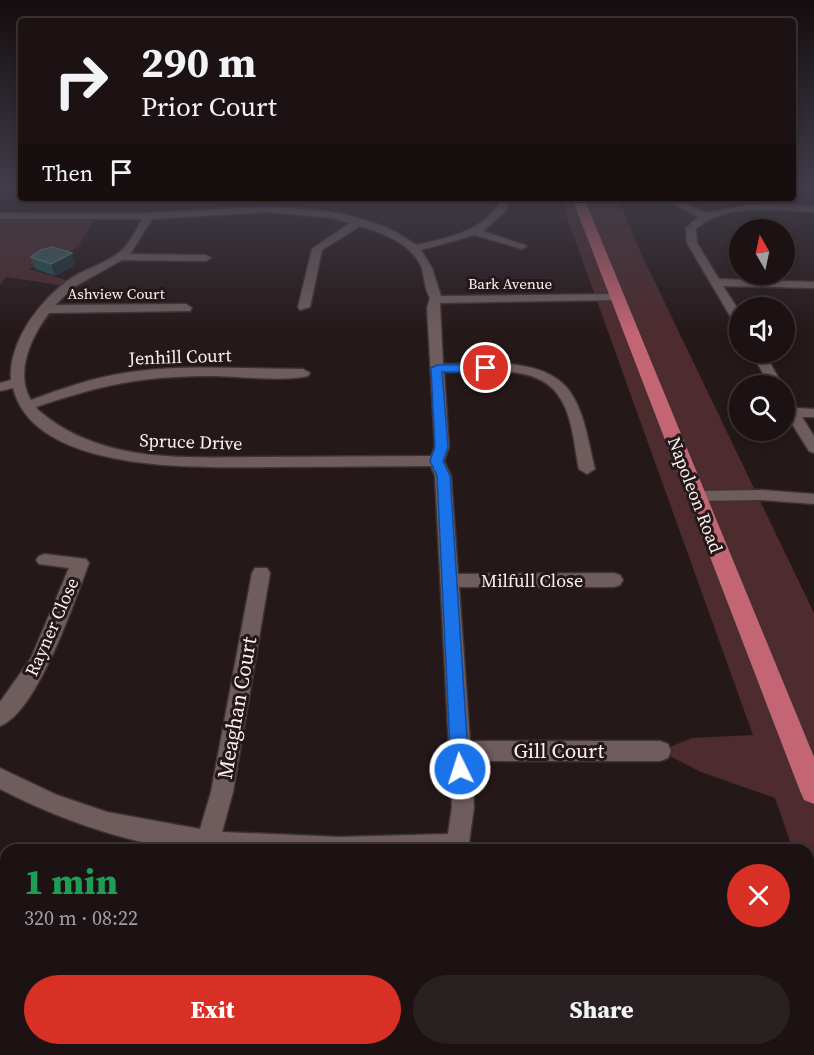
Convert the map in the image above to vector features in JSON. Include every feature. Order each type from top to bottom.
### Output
[{"type":"main road","name":"Napoleon Road","points":[[594,236],[814,792]]},
{"type":"street","points":[[0,387],[17,383],[20,354],[56,297],[71,283],[119,257],[133,244],[137,236]]},
{"type":"street","points":[[304,307],[311,262],[317,249],[337,236]]},
{"type":"street","points":[[395,236],[415,248],[427,267],[436,300],[433,308],[442,447],[436,461],[443,476],[463,818],[457,844]]},
{"type":"street","points":[[415,248],[456,236]]},
{"type":"street","points":[[489,236],[522,246]]},
{"type":"street","points":[[689,236],[729,305]]},
{"type":"street","points":[[119,257],[206,258]]},
{"type":"street","points":[[715,282],[814,285]]},
{"type":"street","name":"Bark Avenue","points":[[436,300],[620,299]]},
{"type":"street","name":"Ashview Court","points":[[47,309],[186,308]]},
{"type":"street","points":[[437,368],[514,369],[540,375],[553,381],[569,399],[586,469]]},
{"type":"street","name":"Jenhill Court","points":[[27,406],[90,385],[127,376],[303,373]]},
{"type":"street","name":"Spruce Drive","points":[[17,383],[27,406],[47,426],[75,442],[115,455],[142,460],[195,462],[436,461]]},
{"type":"street","points":[[795,412],[814,413]]},
{"type":"street","points":[[795,414],[814,448]]},
{"type":"street","points":[[697,496],[757,495],[814,500]]},
{"type":"street","name":"Rayner Close","points":[[0,717],[22,691],[41,660],[80,562],[45,560]]},
{"type":"street","name":"Meaghan Court","points":[[208,841],[222,792],[261,573]]},
{"type":"street","name":"Milfull Close","points":[[449,581],[614,580]]},
{"type":"street","name":"Gill Court","points":[[458,751],[660,750]]},
{"type":"street","points":[[0,778],[62,808],[158,843],[208,841],[252,844]]},
{"type":"shaded area","points":[[0,236],[85,236],[79,245],[81,246],[29,269],[72,282],[67,286],[6,277],[0,285]]},
{"type":"shaded area","points":[[574,236],[634,236],[729,436],[729,441],[731,441],[814,613],[814,844],[791,844],[775,798],[701,772],[660,751],[692,738],[753,735],[597,301],[620,302],[596,298]]},
{"type":"building","points":[[52,247],[72,253],[51,264],[31,257],[41,250]]},
{"type":"route","points":[[460,769],[443,476],[436,461],[442,447],[437,368],[486,368]]}]
